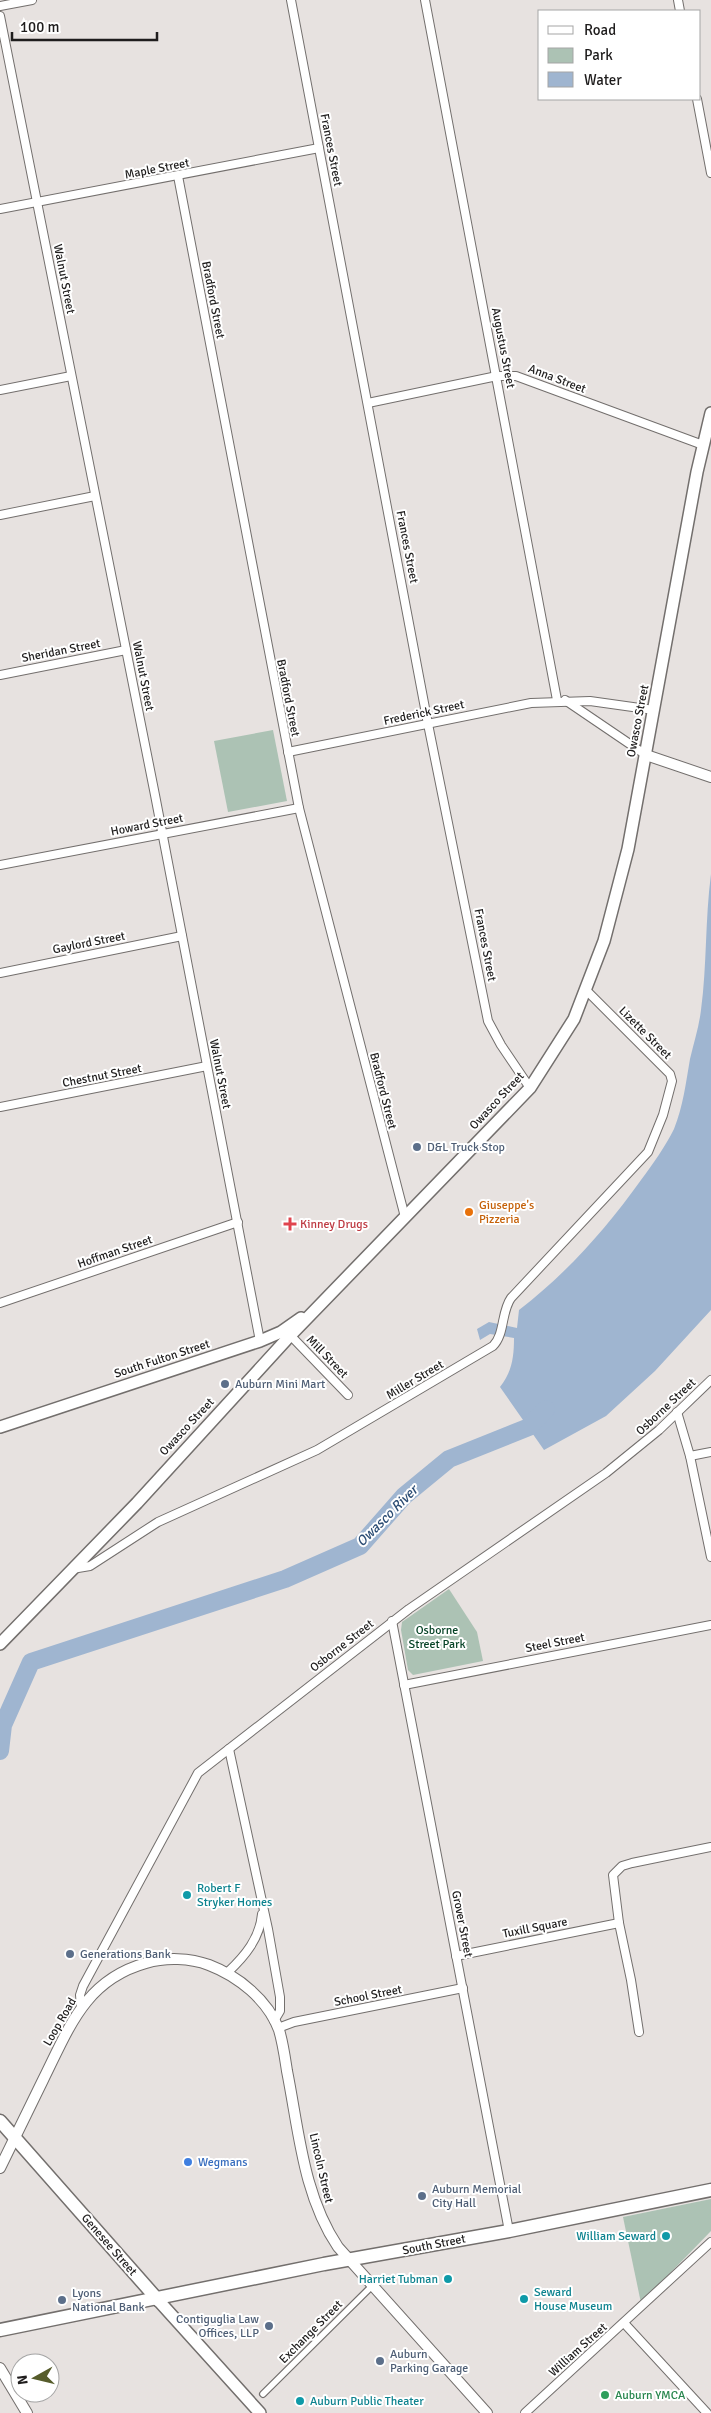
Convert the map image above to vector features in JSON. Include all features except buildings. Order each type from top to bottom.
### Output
[{"type":"main road","name":"Owasco Street","points":[[0,1644],[404,1217],[530,1088],[574,1019],[604,941],[620,883],[646,755],[703,445],[711,413]]},
{"type":"main road","name":"South Fulton Street","points":[[0,1427],[260,1341],[281,1332],[324,1301]]},
{"type":"main road","points":[[260,1341],[272,1356]]},
{"type":"main road","name":"Genesee Street","points":[[0,2121],[260,2413]]},
{"type":"main road","name":"South Street","points":[[0,2330],[711,2190]]},
{"type":"street","points":[[0,6],[32,0]]},
{"type":"street","name":"Frances Street","points":[[291,0],[428,724],[488,1021],[497,1039],[530,1088]]},
{"type":"street","name":"Augustus Street","points":[[425,0],[561,700]]},
{"type":"street","name":"Walnut Street","points":[[0,16],[126,650],[260,1341]]},
{"type":"street","points":[[697,100],[711,173]]},
{"type":"street","name":"Maple Street","points":[[0,210],[319,148]]},
{"type":"street","name":"Bradford Street","points":[[178,176],[299,808],[404,1217]]},
{"type":"street","points":[[0,390],[71,376]]},
{"type":"street","name":"Anna Street","points":[[368,403],[497,376],[516,376],[703,445]]},
{"type":"street","points":[[0,515],[95,496]]},
{"type":"street","name":"Sheridan Street","points":[[0,675],[126,650]]},
{"type":"street","points":[[561,700],[646,755],[710,776]]},
{"type":"street","name":"Frederick Street","points":[[288,752],[531,702],[561,700],[609,703],[654,710]]},
{"type":"street","name":"Howard Street","points":[[0,865],[299,808]]},
{"type":"street","name":"Gaylord Street","points":[[0,972],[182,936]]},
{"type":"street","name":"Lizette Street","points":[[586,990],[670,1074],[672,1081],[668,1098]]},
{"type":"street","name":"Chestnut Street","points":[[0,1107],[207,1066]]},
{"type":"street","name":"Miller Street","points":[[72,1570],[90,1566],[158,1522],[318,1450],[498,1342],[504,1316],[511,1298],[644,1158],[658,1130],[668,1098]]},
{"type":"street","name":"Hoffman Street","points":[[0,1303],[238,1222]]},
{"type":"street","name":"Mill Street","points":[[291,1336],[348,1395]]},
{"type":"street","name":"Osborne Street","points":[[81,2007],[80,1995],[83,1986],[106,1947],[152,1854],[195,1776],[392,1621],[606,1473],[639,1447],[711,1380]]},
{"type":"street","points":[[678,1412],[690,1456],[711,1557]]},
{"type":"street","points":[[690,1456],[711,1452]]},
{"type":"street","name":"Grover Street","points":[[392,1621],[510,2231]]},
{"type":"street","name":"Steel Street","points":[[404,1685],[711,1625]]},
{"type":"street","name":"Lincoln Street","points":[[229,1749],[280,1997],[280,2011],[276,2024]]},
{"type":"street","points":[[639,2032],[631,1980],[619,1923],[613,1875],[622,1866],[711,1847]]},
{"type":"street","name":"Lincoln Street","points":[[263,1907],[262,1922],[252,1946],[228,1972],[253,1992],[276,2024],[313,2198],[328,2231],[351,2260],[487,2413]]},
{"type":"street","name":"Tuxill Square","points":[[456,1956],[619,1923]]},
{"type":"street","name":"Loop Road","points":[[0,2168],[81,2007],[94,1992],[111,1978],[129,1968],[151,1961],[174,1959],[193,1961],[228,1972]]},
{"type":"street","name":"School Street","points":[[276,2024],[463,1988]]},
{"type":"street","name":"William Street","points":[[525,2413],[711,2242]]},
{"type":"street","name":"Exchange Street","points":[[263,2394],[374,2285]]},
{"type":"street","points":[[624,2323],[707,2413]]},
{"type":"street","points":[[0,2368],[27,2413]]},
{"type":"green space","points":[[273,730],[287,801],[228,812],[214,741]]},
{"type":"green space","name":"Osborne Street Park","points":[[449,1589],[477,1632],[483,1661],[413,1675],[408,1670],[401,1630],[402,1622]]},
{"type":"green space","points":[[711,2199],[711,2231],[641,2303],[623,2217]]},
{"type":"water","points":[[711,874],[711,1310],[655,1371],[606,1416],[544,1450],[500,1387],[512,1364],[514,1338],[490,1334],[480,1340],[477,1329],[489,1322],[517,1328],[519,1310],[569,1266],[600,1233],[650,1168],[674,1129],[682,1103],[700,1016]]},
{"type":"waterway","name":"Owasco River","points":[[0,1751],[3,1725],[31,1662],[285,1579],[360,1546],[404,1496],[449,1459],[529,1427],[546,1409]]},
{"type":"place","name":"D&L Truck Stop","points":[[417,1147]]},
{"type":"place","name":"Giuseppe's Pizzeria","points":[[469,1212]]},
{"type":"place","name":"Kinney Drugs","points":[[290,1224]]},
{"type":"place","name":"Auburn Mini Mart","points":[[225,1384]]},
{"type":"place","name":"Robert F Stryker Homes","points":[[187,1895]]},
{"type":"place","name":"Generations Bank","points":[[70,1954]]},
{"type":"place","name":"Wegmans","points":[[188,2162]]},
{"type":"place","name":"Auburn Memorial City Hall","points":[[422,2196]]},
{"type":"place","name":"William Seward","points":[[666,2236]]},
{"type":"place","name":"Harriet Tubman","points":[[448,2279]]},
{"type":"place","name":"Seward House Museum","points":[[524,2299]]},
{"type":"place","name":"Lyons National Bank","points":[[62,2300]]},
{"type":"place","name":"Contiguglia Law Offices, LLP","points":[[269,2326]]},
{"type":"place","name":"Auburn Parking Garage","points":[[380,2361]]},
{"type":"place","name":"Auburn YMCA","points":[[605,2395]]},
{"type":"place","name":"Auburn Public Theater","points":[[300,2401]]}]
